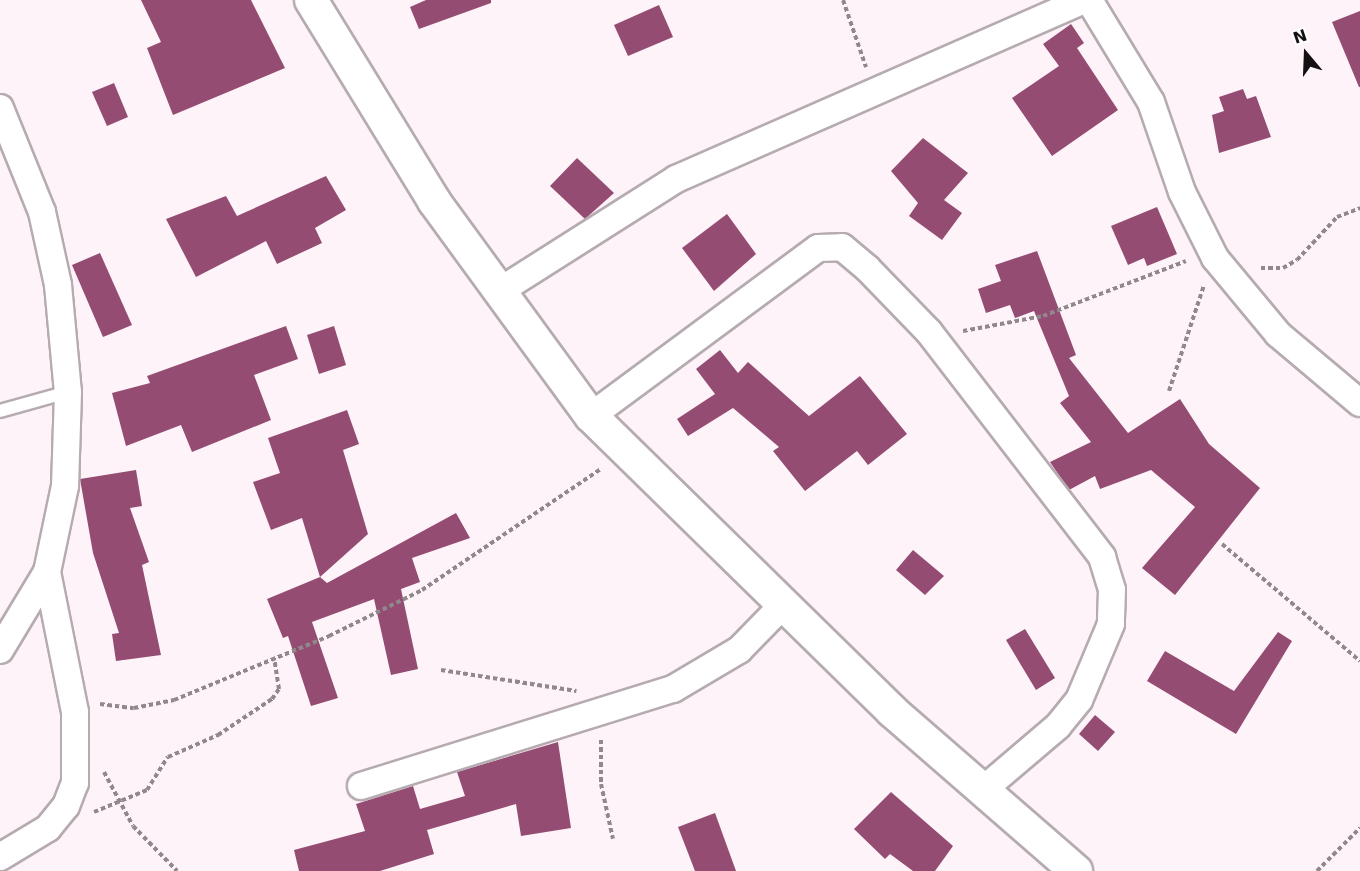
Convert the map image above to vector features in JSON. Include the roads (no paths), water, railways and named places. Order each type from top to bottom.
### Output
[{"type":"street","points":[[311,0],[382,122],[498,292],[591,416],[782,606],[984,789],[1065,868]]},
{"type":"street","points":[[498,292],[676,178],[874,91],[963,57],[1086,0],[1151,102],[1182,192],[1213,255],[1278,334],[1360,404]]},
{"type":"street","points":[[0,108],[42,212],[58,285],[68,392],[65,486],[47,572],[0,650]]},
{"type":"street","points":[[591,416],[745,299],[830,244],[842,247],[867,268],[929,332],[1102,557],[1112,590],[1111,624],[1079,700],[1058,726],[984,789]]},
{"type":"street","points":[[0,857],[48,828],[66,806],[78,751],[73,696],[47,572]]},
{"type":"street","points":[[361,786],[608,708],[633,703],[703,675],[739,650],[782,606]]},
{"type":"lane","points":[[0,411],[68,392]]}]
